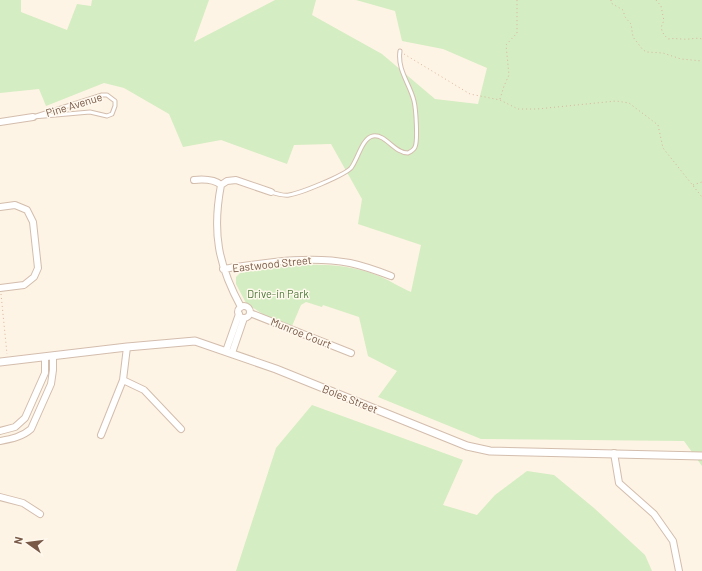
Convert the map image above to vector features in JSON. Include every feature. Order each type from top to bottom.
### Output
[{"type":"street","name":"Pine Avenue","points":[[0,122],[34,117]]},
{"type":"street","points":[[194,180],[210,180],[221,185]]},
{"type":"street","points":[[229,352],[241,316],[239,310],[241,307],[223,269],[219,250],[217,216],[221,185],[227,181],[233,180],[271,192]]},
{"type":"street","points":[[0,207],[15,205],[27,210],[33,222],[38,268],[34,277],[24,285],[0,288]]},
{"type":"street","name":"Eastwood Street","points":[[223,269],[297,260],[322,260],[349,263],[391,276]]},
{"type":"street","points":[[241,307],[248,307],[250,313],[248,317],[241,316]]},
{"type":"street","name":"Munroe Court","points":[[250,313],[351,353]]},
{"type":"street","name":"Boles Street","points":[[0,362],[127,347],[195,341],[229,352],[467,446],[490,451],[702,456]]},
{"type":"street","points":[[101,435],[123,380],[127,347]]},
{"type":"street","points":[[0,441],[26,434],[31,429],[51,384],[53,370],[52,356]]},
{"type":"street","points":[[0,431],[15,427],[25,418],[45,373],[45,357]]},
{"type":"street","points":[[123,380],[144,390],[181,429]]},
{"type":"street","points":[[614,454],[619,483],[654,514],[673,541],[680,571]]},
{"type":"street","points":[[0,497],[23,503],[40,514]]},
{"type":"lane","points":[[271,192],[281,195],[294,194],[343,174],[353,165],[366,140],[372,136],[378,136],[402,152],[408,153],[415,147],[414,102],[400,66],[400,51]]},
{"type":"lane","name":"Pine Avenue","points":[[102,95],[111,97],[115,101],[116,106],[112,114],[107,116],[90,112],[34,117],[102,95]]},
{"type":"path","points":[[500,100],[509,75],[506,45],[517,34],[517,0]]},
{"type":"path","points":[[611,0],[611,3],[623,10],[625,17],[631,26],[633,37],[643,50],[647,52],[663,53],[681,59],[702,61]]},
{"type":"path","points":[[656,0],[662,6],[664,20],[661,26],[662,32],[668,39],[702,39]]},
{"type":"path","points":[[400,51],[470,94],[500,100],[518,109],[557,108],[593,102],[616,101],[629,103],[658,125],[663,148],[702,197]]},
{"type":"path","points":[[693,185],[702,182]]},
{"type":"path","points":[[0,288],[8,361]]},
{"type":"green space","name":"Drive-in Park","points":[[0,0],[21,0],[21,12],[67,30],[77,4],[91,6],[92,0],[209,0],[194,42],[275,0],[316,0],[312,15],[382,54],[435,99],[478,104],[487,68],[443,49],[402,41],[395,11],[356,0],[702,0],[702,466],[684,441],[481,439],[378,397],[397,371],[368,356],[359,317],[323,305],[322,307],[306,302],[301,305],[292,326],[267,317],[246,303],[236,284],[236,277],[240,273],[291,266],[325,265],[359,270],[380,277],[411,292],[421,245],[358,224],[362,199],[331,144],[294,145],[287,164],[221,140],[183,147],[169,114],[124,88],[104,83],[46,106],[39,89],[0,93]]},
{"type":"green space","points":[[312,405],[463,460],[443,505],[477,515],[495,495],[527,471],[554,475],[594,508],[645,555],[652,571],[236,571],[276,448]]}]
